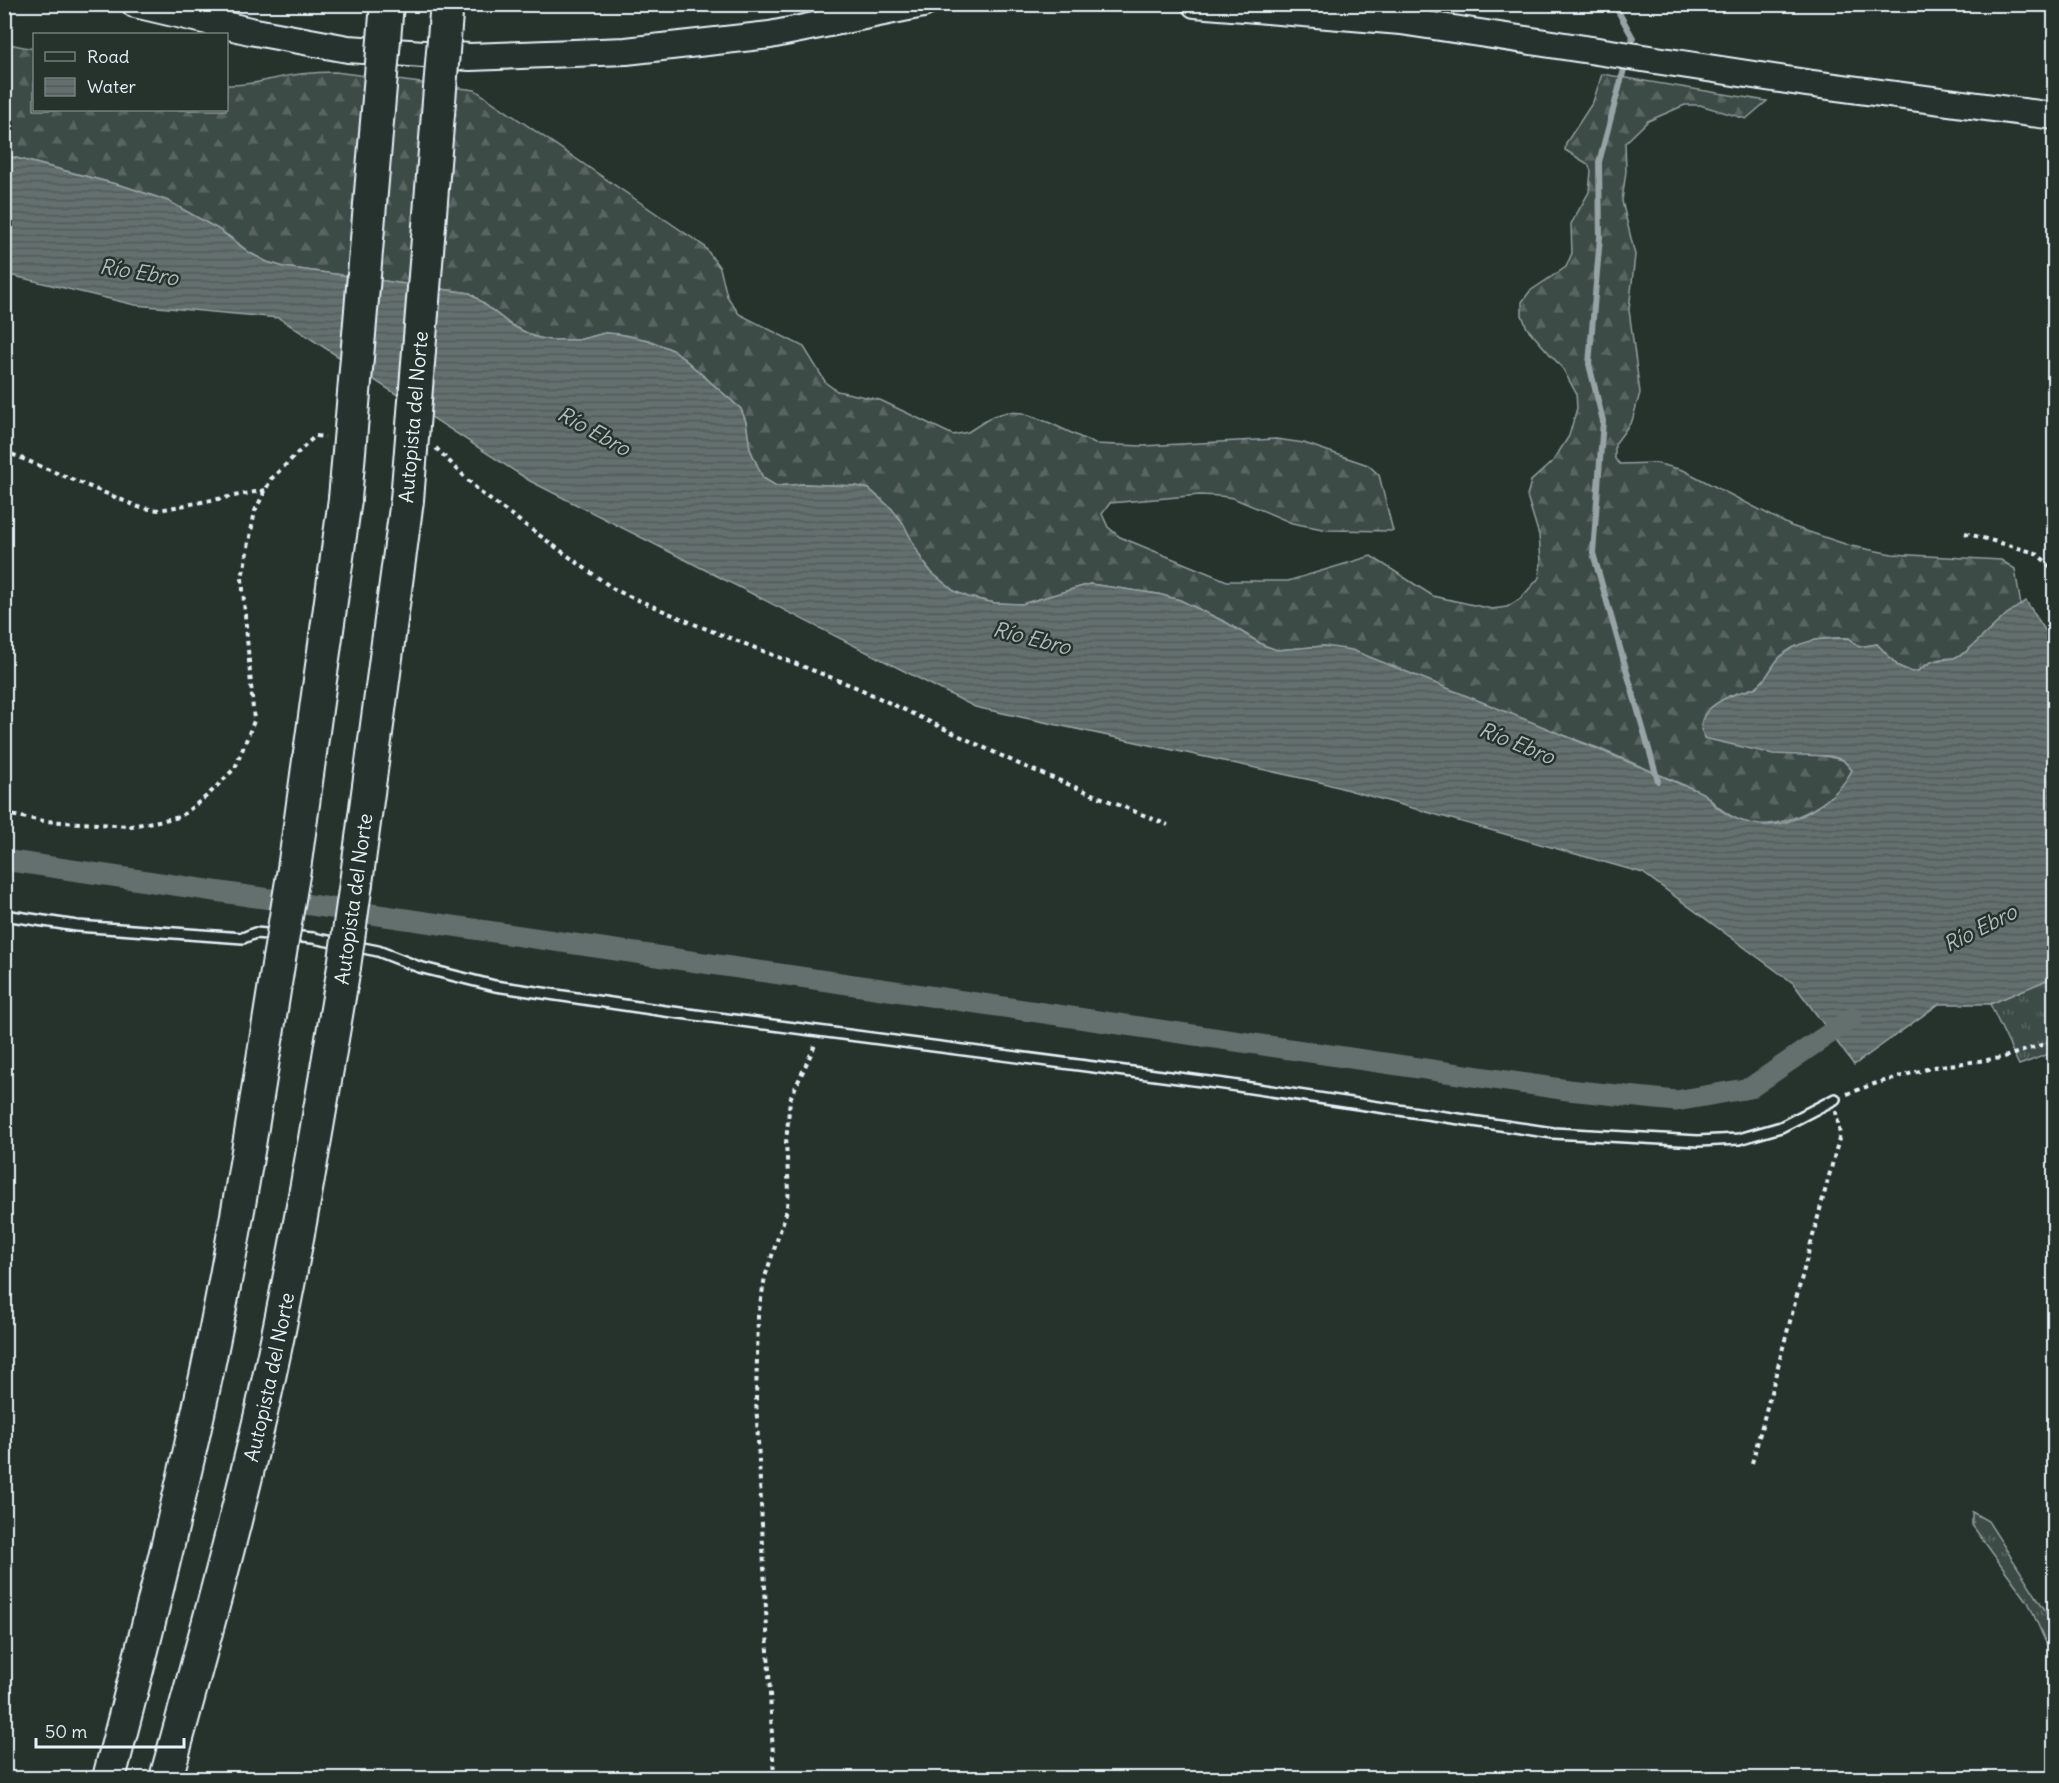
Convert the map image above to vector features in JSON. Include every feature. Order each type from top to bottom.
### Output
[{"type":"highway","points":[[109,1779],[151,1614],[199,1408],[245,1174],[294,869],[345,499],[387,4]]},
{"type":"highway","name":"Autopista del Norte","points":[[166,1779],[206,1633],[260,1417],[307,1184],[344,967],[407,500],[446,9]]},
{"type":"street","points":[[135,4],[250,31],[348,48],[470,57],[637,50],[770,35],[922,4]]},
{"type":"street","points":[[1195,4],[1401,21],[1806,84],[2055,116]]},
{"type":"lane","points":[[4,915],[101,928],[243,938],[255,933],[313,938],[378,951],[419,967],[495,986],[665,1011],[1212,1082],[1552,1133],[1698,1141],[1739,1139],[1781,1126],[1834,1099]]},
{"type":"path","points":[[4,813],[44,821],[131,826],[180,817],[208,795],[234,768],[254,721],[242,578],[255,511],[271,479],[315,436],[326,437]]},
{"type":"path","points":[[435,446],[480,492],[615,590],[694,624],[858,688],[1021,765],[1168,825]]},
{"type":"path","points":[[4,451],[141,508],[159,510],[266,490]]},
{"type":"path","points":[[1965,533],[2036,553],[2055,573]]},
{"type":"path","points":[[774,1779],[756,1398],[758,1316],[765,1277],[786,1212],[789,1191],[786,1143],[790,1100],[821,1031]]},
{"type":"path","points":[[1752,1463],[1840,1135],[1834,1099],[1874,1084],[1934,1067],[2001,1058],[2055,1041]]},
{"type":"green space","points":[[4,43],[33,49],[33,111],[228,111],[228,85],[320,72],[475,90],[704,246],[720,268],[727,296],[739,314],[804,347],[826,383],[837,391],[880,400],[953,435],[968,432],[993,416],[1008,412],[1023,413],[1095,444],[1143,446],[1276,439],[1304,443],[1368,465],[1379,475],[1393,531],[1328,530],[1292,523],[1233,498],[1200,495],[1110,503],[1102,514],[1108,527],[1120,537],[1227,581],[1288,581],[1371,556],[1433,596],[1492,609],[1507,607],[1520,599],[1539,578],[1541,562],[1539,535],[1527,496],[1531,481],[1553,461],[1569,436],[1577,408],[1576,393],[1563,369],[1527,328],[1522,315],[1522,302],[1530,291],[1566,267],[1572,253],[1571,224],[1589,192],[1591,171],[1588,164],[1565,150],[1566,143],[1593,102],[1602,74],[1767,101],[1746,119],[1700,105],[1685,105],[1648,121],[1625,143],[1626,171],[1622,201],[1635,255],[1629,310],[1640,393],[1632,421],[1615,444],[1615,459],[1620,464],[1655,463],[1683,470],[1791,526],[1851,546],[1892,554],[2001,560],[2015,569],[2021,606],[2007,614],[1966,652],[1954,658],[1940,659],[1927,664],[1918,671],[1912,672],[1898,666],[1877,644],[1859,647],[1849,638],[1819,639],[1800,644],[1783,655],[1756,687],[1729,696],[1815,754],[1843,760],[1852,770],[1838,790],[1813,809],[1777,823],[1751,823],[1728,814],[1705,794],[1598,748],[1324,646],[1277,650],[1263,645],[1227,623],[1180,600],[1158,594],[1090,584],[1022,604],[995,603],[968,597],[954,591],[932,573],[892,509],[869,489],[856,486],[805,484],[776,486],[763,478],[750,449],[746,422],[741,409],[675,351],[648,340],[619,334],[605,333],[578,340],[549,340],[535,337],[511,325],[470,293],[284,267],[267,262],[250,253],[229,236],[168,201],[127,187],[5,155]]},
{"type":"green space","points":[[2054,977],[2054,1052],[2019,1065],[1990,1004]]},
{"type":"green space","points":[[1972,1512],[1988,1521],[2054,1624],[2054,1661],[2028,1602],[1972,1525]]},
{"type":"water","name":"Río Ebro","points":[[4,155],[127,187],[168,201],[218,229],[250,253],[267,262],[284,267],[470,293],[511,325],[535,337],[549,340],[578,340],[605,333],[619,334],[648,340],[675,351],[741,409],[746,422],[750,449],[763,478],[776,486],[804,484],[856,486],[869,489],[892,509],[903,523],[922,560],[932,573],[954,591],[968,597],[995,603],[1022,604],[1090,584],[1158,594],[1180,600],[1227,623],[1263,645],[1277,650],[1324,646],[1352,650],[1697,790],[1725,813],[1750,823],[1776,824],[1802,816],[1827,800],[1852,770],[1843,760],[1830,756],[1773,754],[1704,738],[1701,726],[1710,708],[1732,695],[1756,687],[1779,658],[1803,643],[1821,639],[1849,638],[1859,647],[1877,644],[1898,666],[1912,672],[1918,671],[1933,661],[1954,658],[1966,652],[2007,614],[2026,601],[2045,630],[2054,633],[2054,977],[1990,1004],[1939,1004],[1854,1065],[1793,983],[1643,873],[1320,782],[975,707],[530,481],[279,318],[135,305],[5,274]]},
{"type":"waterway","points":[[1614,4],[1633,38],[1629,49]]},
{"type":"waterway","points":[[1626,62],[1599,162],[1600,237],[1589,364],[1603,421],[1593,553],[1658,781]]},
{"type":"waterway","points":[[4,860],[1568,1090],[1676,1101],[1750,1088],[1852,1018]]}]
